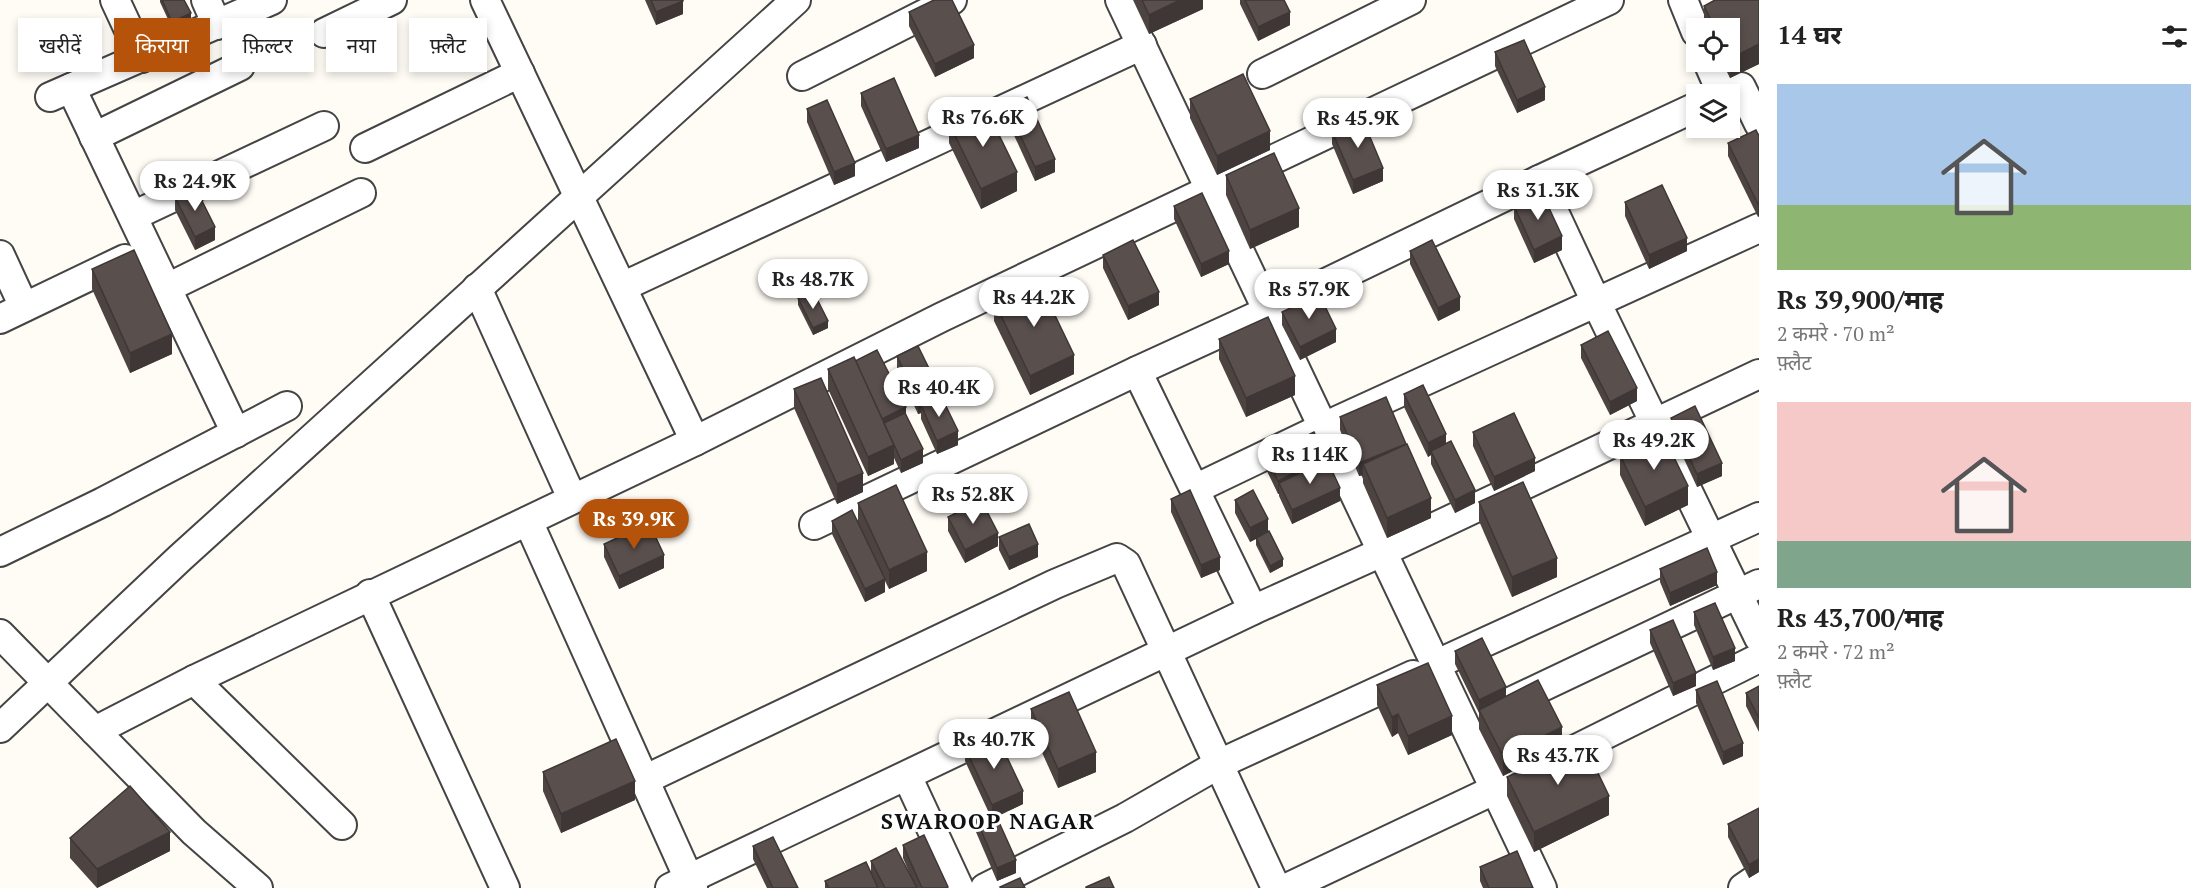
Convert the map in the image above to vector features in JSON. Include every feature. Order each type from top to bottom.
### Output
[{"type":"street","points":[[115,0],[123,18]]},
{"type":"street","points":[[211,12],[272,0]]},
{"type":"street","points":[[324,33],[392,0]]},
{"type":"street","points":[[485,0],[695,441]]},
{"type":"street","points":[[0,728],[180,558],[796,0]]},
{"type":"street","points":[[802,76],[952,0]]},
{"type":"street","points":[[1120,0],[1542,888]]},
{"type":"street","points":[[1262,74],[1411,0]]},
{"type":"street","points":[[95,732],[194,680],[370,594],[695,441],[942,317],[1609,0]]},
{"type":"street","points":[[1683,0],[1690,18]]},
{"type":"street","points":[[622,287],[1142,45]]},
{"type":"street","points":[[114,70],[60,92],[94,137],[236,433]]},
{"type":"street","points":[[94,137],[228,72]]},
{"type":"street","points":[[1719,72],[1732,84]]},
{"type":"street","points":[[365,148],[520,73]]},
{"type":"street","points":[[1740,94],[1759,124]]},
{"type":"street","points":[[814,525],[1686,112]]},
{"type":"street","points":[[133,216],[324,126]]},
{"type":"street","points":[[1539,180],[1712,538],[1749,588],[1759,638]]},
{"type":"street","points":[[167,288],[361,193]]},
{"type":"street","points":[[1195,489],[1759,228]]},
{"type":"street","points":[[0,255],[12,313],[148,248]]},
{"type":"street","points":[[477,288],[572,498]]},
{"type":"street","points":[[1137,371],[1253,610]]},
{"type":"street","points":[[528,521],[644,780],[684,885],[1253,610],[1382,552],[1759,374]]},
{"type":"street","points":[[0,552],[103,502],[286,406]]},
{"type":"street","points":[[985,888],[1125,819],[1220,764],[1759,517]]},
{"type":"street","points":[[644,780],[1055,584],[1117,558],[1126,564],[1276,888]]},
{"type":"street","points":[[1464,724],[1749,588]]},
{"type":"street","points":[[370,594],[505,888]]},
{"type":"street","points":[[0,634],[194,832],[258,888]]},
{"type":"street","points":[[1287,888],[1495,789],[1759,658]]},
{"type":"street","points":[[194,680],[342,825]]},
{"type":"street","points":[[908,776],[959,888]]},
{"type":"street","points":[[1743,888],[1759,877]]},
{"type":"building","points":[[162,0],[184,0],[191,13],[180,18],[170,18]]},
{"type":"building","points":[[651,0],[683,0],[683,1],[656,12]]},
{"type":"building","points":[[934,0],[952,0],[974,45],[935,64],[909,12]]},
{"type":"building","points":[[1142,0],[1180,0],[1149,15]]},
{"type":"building","points":[[1245,0],[1284,0],[1290,12],[1258,27]]},
{"type":"building","points":[[1715,0],[1759,0],[1759,44],[1740,54],[1740,18],[1710,18],[1704,6]]},
{"type":"building","points":[[1524,40],[1545,87],[1517,100],[1495,52]]},
{"type":"building","points":[[1243,74],[1270,131],[1217,156],[1190,99]]},
{"type":"building","points":[[894,78],[919,135],[886,149],[861,93]]},
{"type":"building","points":[[1027,97],[1055,159],[1035,167],[1007,107]]},
{"type":"building","points":[[827,100],[855,163],[834,172],[807,109]]},
{"type":"building","points":[[985,106],[1017,172],[981,189],[949,123]]},
{"type":"building","points":[[1362,118],[1383,168],[1353,180],[1332,131]]},
{"type":"building","points":[[1756,130],[1759,136],[1758,204],[1728,143]]},
{"type":"building","points":[[1274,153],[1299,208],[1250,230],[1226,175]]},
{"type":"building","points":[[1662,185],[1687,238],[1649,255],[1625,202]]},
{"type":"building","points":[[195,187],[215,227],[195,237],[175,197]]},
{"type":"building","points":[[1202,193],[1229,251],[1201,264],[1174,206]]},
{"type":"building","points":[[1542,193],[1562,236],[1534,250],[1514,206]]},
{"type":"building","points":[[1133,240],[1159,292],[1128,306],[1103,255]]},
{"type":"building","points":[[1432,240],[1460,297],[1438,308],[1410,251]]},
{"type":"building","points":[[134,250],[172,334],[130,353],[92,269]]},
{"type":"building","points":[[1038,280],[1074,355],[1030,376],[994,301]]},
{"type":"building","points":[[813,291],[828,321],[813,328],[798,298]]},
{"type":"building","points":[[1319,294],[1336,329],[1300,347],[1282,312]]},
{"type":"building","points":[[1268,317],[1295,376],[1246,398],[1219,339]]},
{"type":"building","points":[[1608,331],[1637,388],[1610,402],[1581,345]]},
{"type":"building","points":[[918,346],[940,391],[918,401],[897,356]]},
{"type":"building","points":[[877,350],[906,407],[882,419],[855,361]]},
{"type":"building","points":[[854,357],[894,445],[868,457],[828,369]]},
{"type":"building","points":[[821,378],[863,473],[837,484],[794,389]]},
{"type":"building","points":[[1423,385],[1446,434],[1428,443],[1404,394]]},
{"type":"building","points":[[941,396],[958,431],[937,441],[921,405]]},
{"type":"building","points":[[1386,397],[1406,444],[1359,463],[1340,417]]},
{"type":"building","points":[[1695,406],[1722,463],[1697,474],[1671,418]]},
{"type":"building","points":[[905,413],[923,449],[901,460],[884,423]]},
{"type":"building","points":[[1514,413],[1535,458],[1494,477],[1473,432]]},
{"type":"building","points":[[1314,432],[1326,457],[1278,481],[1266,456]]},
{"type":"building","points":[[1663,435],[1688,486],[1645,507],[1620,455]]},
{"type":"building","points":[[1451,441],[1475,490],[1455,500],[1431,451]]},
{"type":"building","points":[[1407,444],[1431,498],[1387,518],[1363,464]]},
{"type":"building","points":[[1327,460],[1340,488],[1292,510],[1279,483]]},
{"type":"building","points":[[1523,482],[1557,558],[1512,577],[1479,502]]},
{"type":"building","points":[[896,485],[927,552],[889,570],[858,503]]},
{"type":"building","points":[[1190,490],[1220,557],[1201,565],[1171,499]]},
{"type":"building","points":[[1253,490],[1268,519],[1250,528],[1235,500]]},
{"type":"building","points":[[981,500],[998,533],[965,550],[948,517]]},
{"type":"building","points":[[852,510],[885,579],[865,589],[832,521]]},
{"type":"building","points":[[649,523],[664,555],[619,576],[604,544]]},
{"type":"building","points":[[1029,524],[1038,544],[1009,557],[999,537]]},
{"type":"building","points":[[1269,531],[1283,559],[1270,566],[1256,538]]},
{"type":"building","points":[[1707,548],[1717,572],[1670,593],[1660,569]]},
{"type":"building","points":[[1715,603],[1735,648],[1713,657],[1694,612]]},
{"type":"building","points":[[1673,620],[1696,673],[1673,683],[1650,630]]},
{"type":"building","points":[[1482,638],[1506,687],[1479,700],[1455,651]]},
{"type":"building","points":[[1428,663],[1452,716],[1408,736],[1398,714],[1392,717],[1377,685]]},
{"type":"building","points":[[1538,680],[1562,727],[1503,756],[1479,710]]},
{"type":"building","points":[[1717,681],[1743,743],[1723,752],[1696,690]]},
{"type":"building","points":[[1759,686],[1759,718],[1746,693]]},
{"type":"building","points":[[1069,692],[1096,752],[1058,769],[1031,709]]},
{"type":"building","points":[[996,734],[1023,791],[992,805],[965,748]]},
{"type":"building","points":[[616,739],[635,781],[561,814],[543,772]]},
{"type":"building","points":[[1582,740],[1609,796],[1534,832],[1507,777]]},
{"type":"building","points":[[130,786],[170,832],[97,869],[70,838]]},
{"type":"building","points":[[1759,808],[1759,859],[1749,865],[1728,824]]},
{"type":"building","points":[[994,811],[1016,860],[997,868],[976,818]]},
{"type":"building","points":[[924,835],[948,887],[946,888],[922,888],[903,845]]},
{"type":"building","points":[[773,837],[798,888],[773,888],[753,846]]},
{"type":"building","points":[[896,848],[917,888],[885,888],[871,861]]},
{"type":"building","points":[[1517,851],[1533,888],[1489,888],[1480,867]]},
{"type":"building","points":[[866,862],[878,888],[829,888],[825,881]]},
{"type":"building","points":[[1109,877],[1114,888],[1086,888],[1086,887]]},
{"type":"building","points":[[1020,878],[1025,888],[1000,887]]},
{"type":"district","name":"SWAROOP NAGAR","points":[[988,821]]}]
